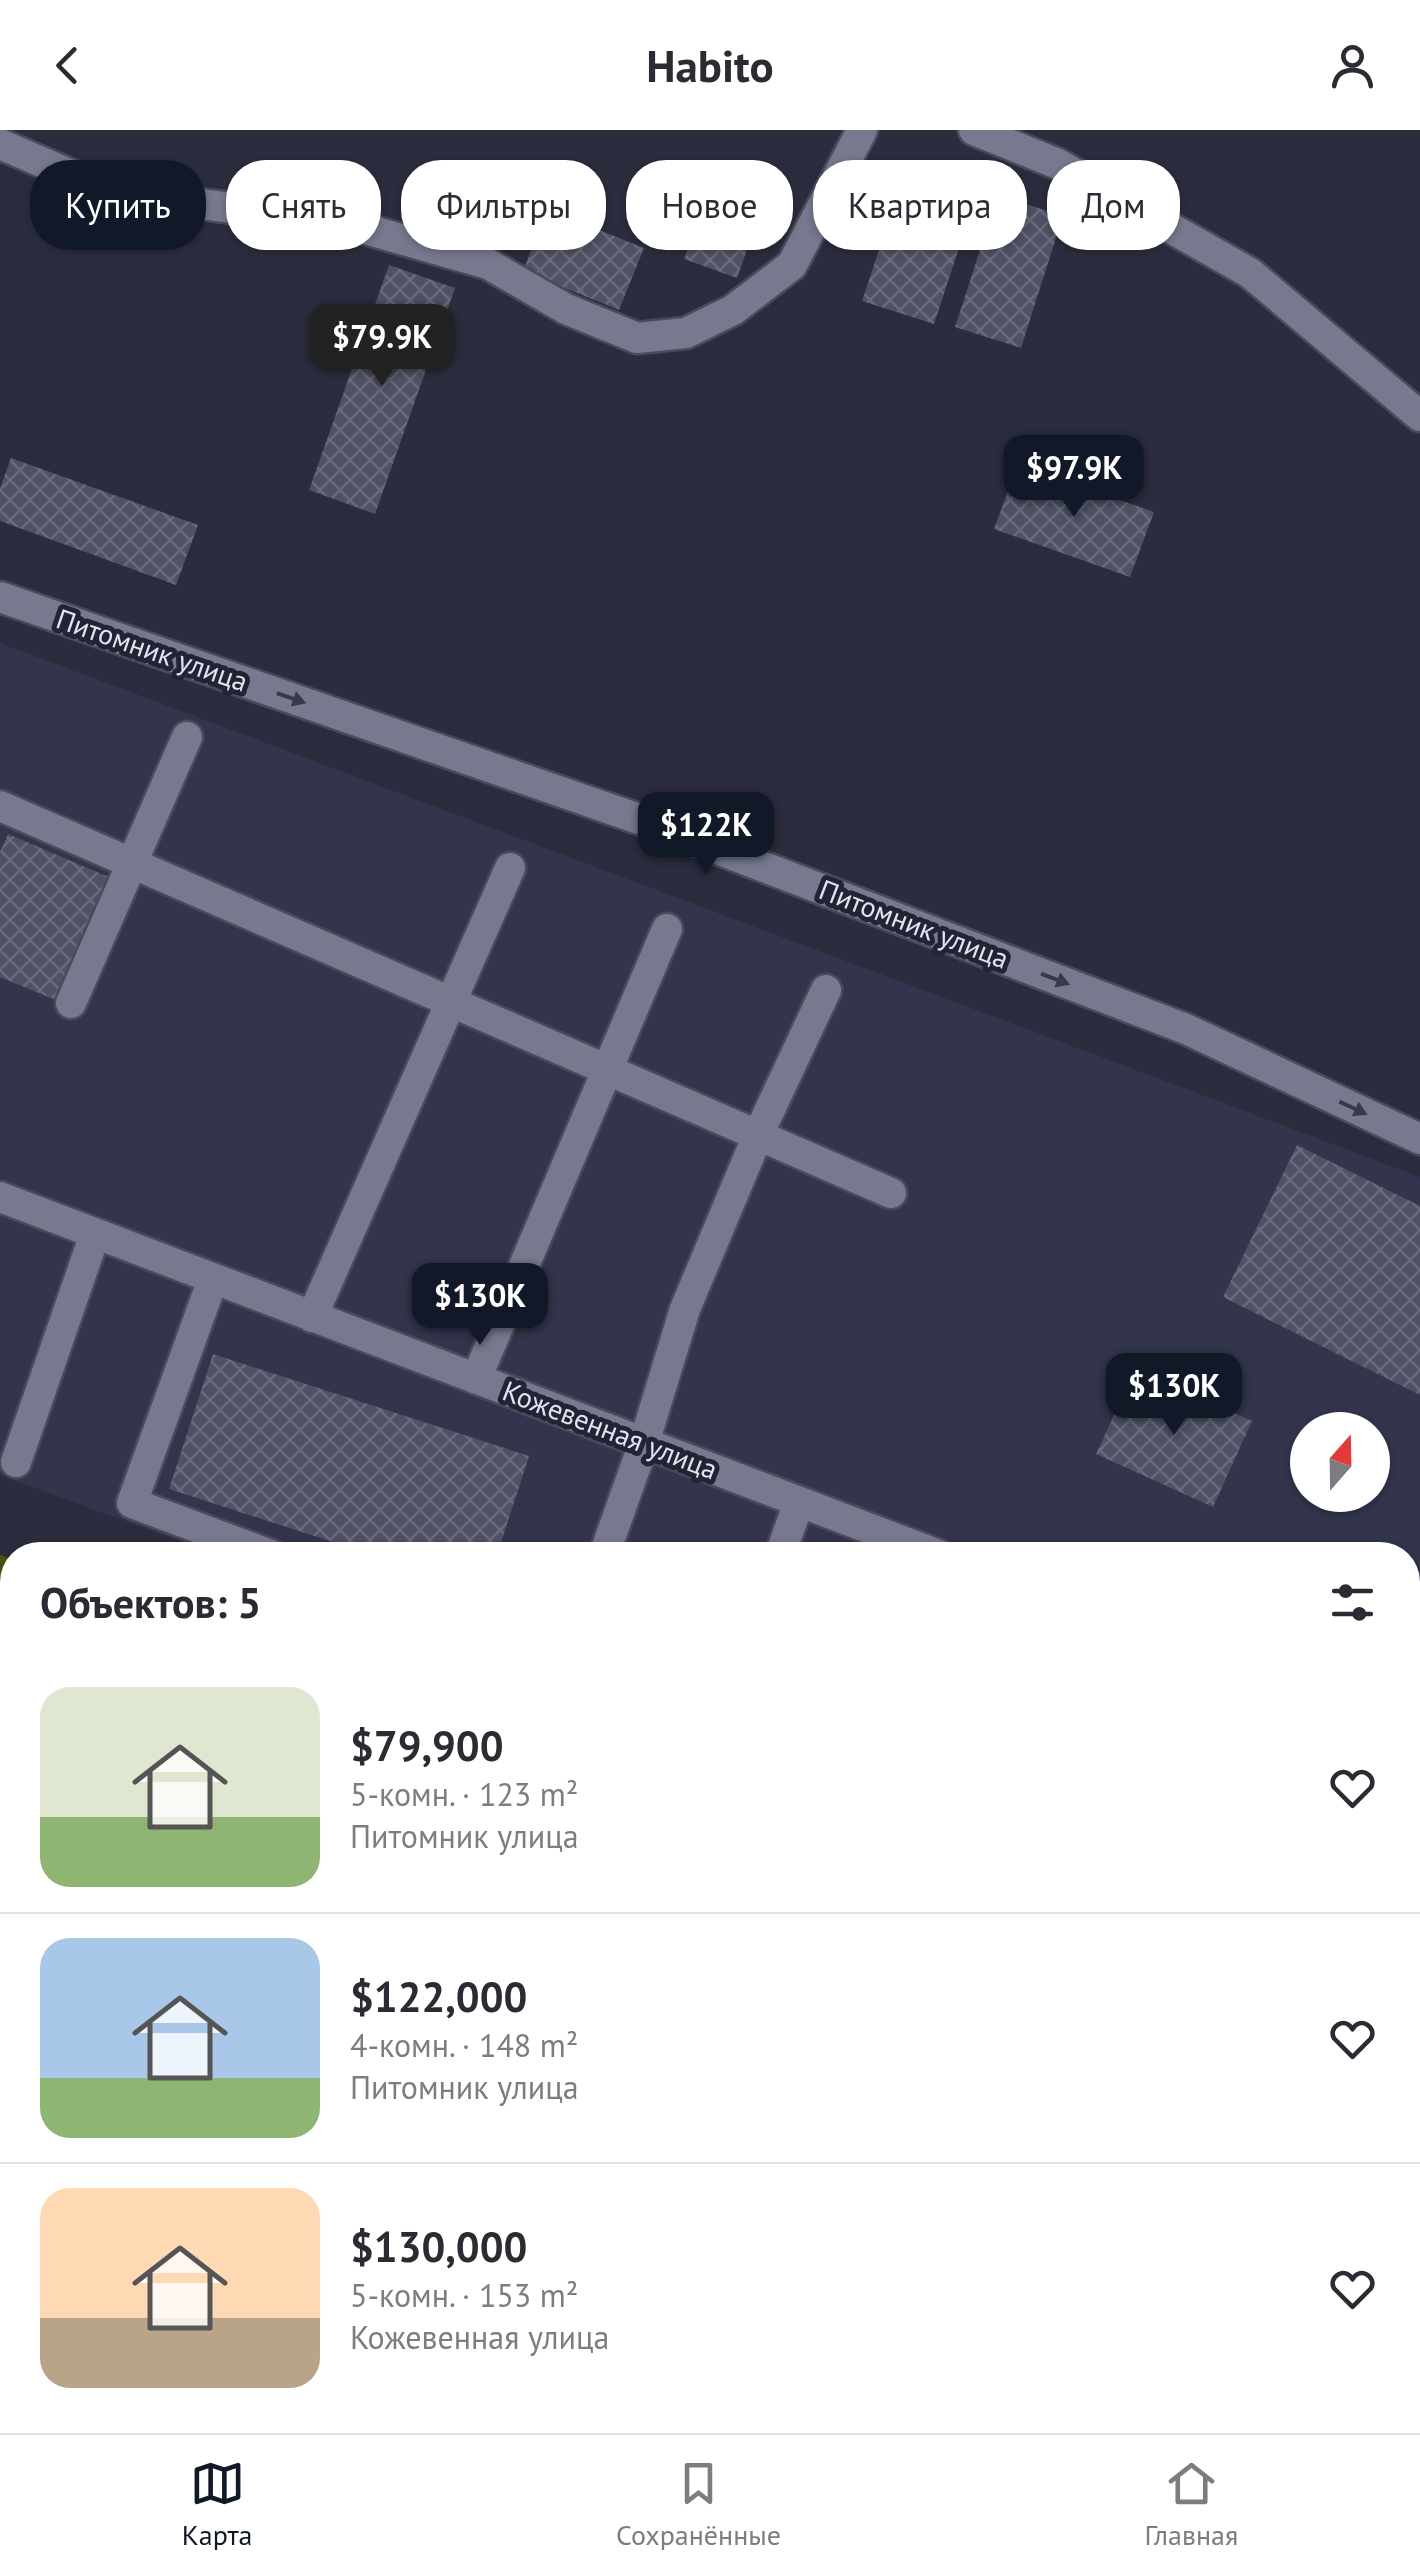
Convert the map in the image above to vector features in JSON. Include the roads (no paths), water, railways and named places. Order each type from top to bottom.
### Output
[{"type":"street","points":[[0,144],[83,180],[185,202],[341,222],[488,264],[566,309],[637,338],[686,333],[733,310],[792,265],[862,130]]},
{"type":"street","points":[[974,130],[1058,164],[1250,273],[1420,416]]},
{"type":"street","name":"Питомник улица","points":[[0,597],[639,819],[1186,1029],[1420,1140]]},
{"type":"street","points":[[71,1004],[187,737]]},
{"type":"street","points":[[0,806],[891,1193]]},
{"type":"street","points":[[312,1316],[510,868]]},
{"type":"street","points":[[476,1379],[668,929]]},
{"type":"street","points":[[609,1542],[685,1309],[758,1136],[826,990]]},
{"type":"street","name":"Кожевенная улица","points":[[0,1198],[800,1502],[884,1542]]},
{"type":"street","points":[[16,1462],[95,1234]]},
{"type":"street","points":[[214,1278],[132,1503],[236,1542]]},
{"type":"street","points":[[785,1542],[800,1502]]}]
